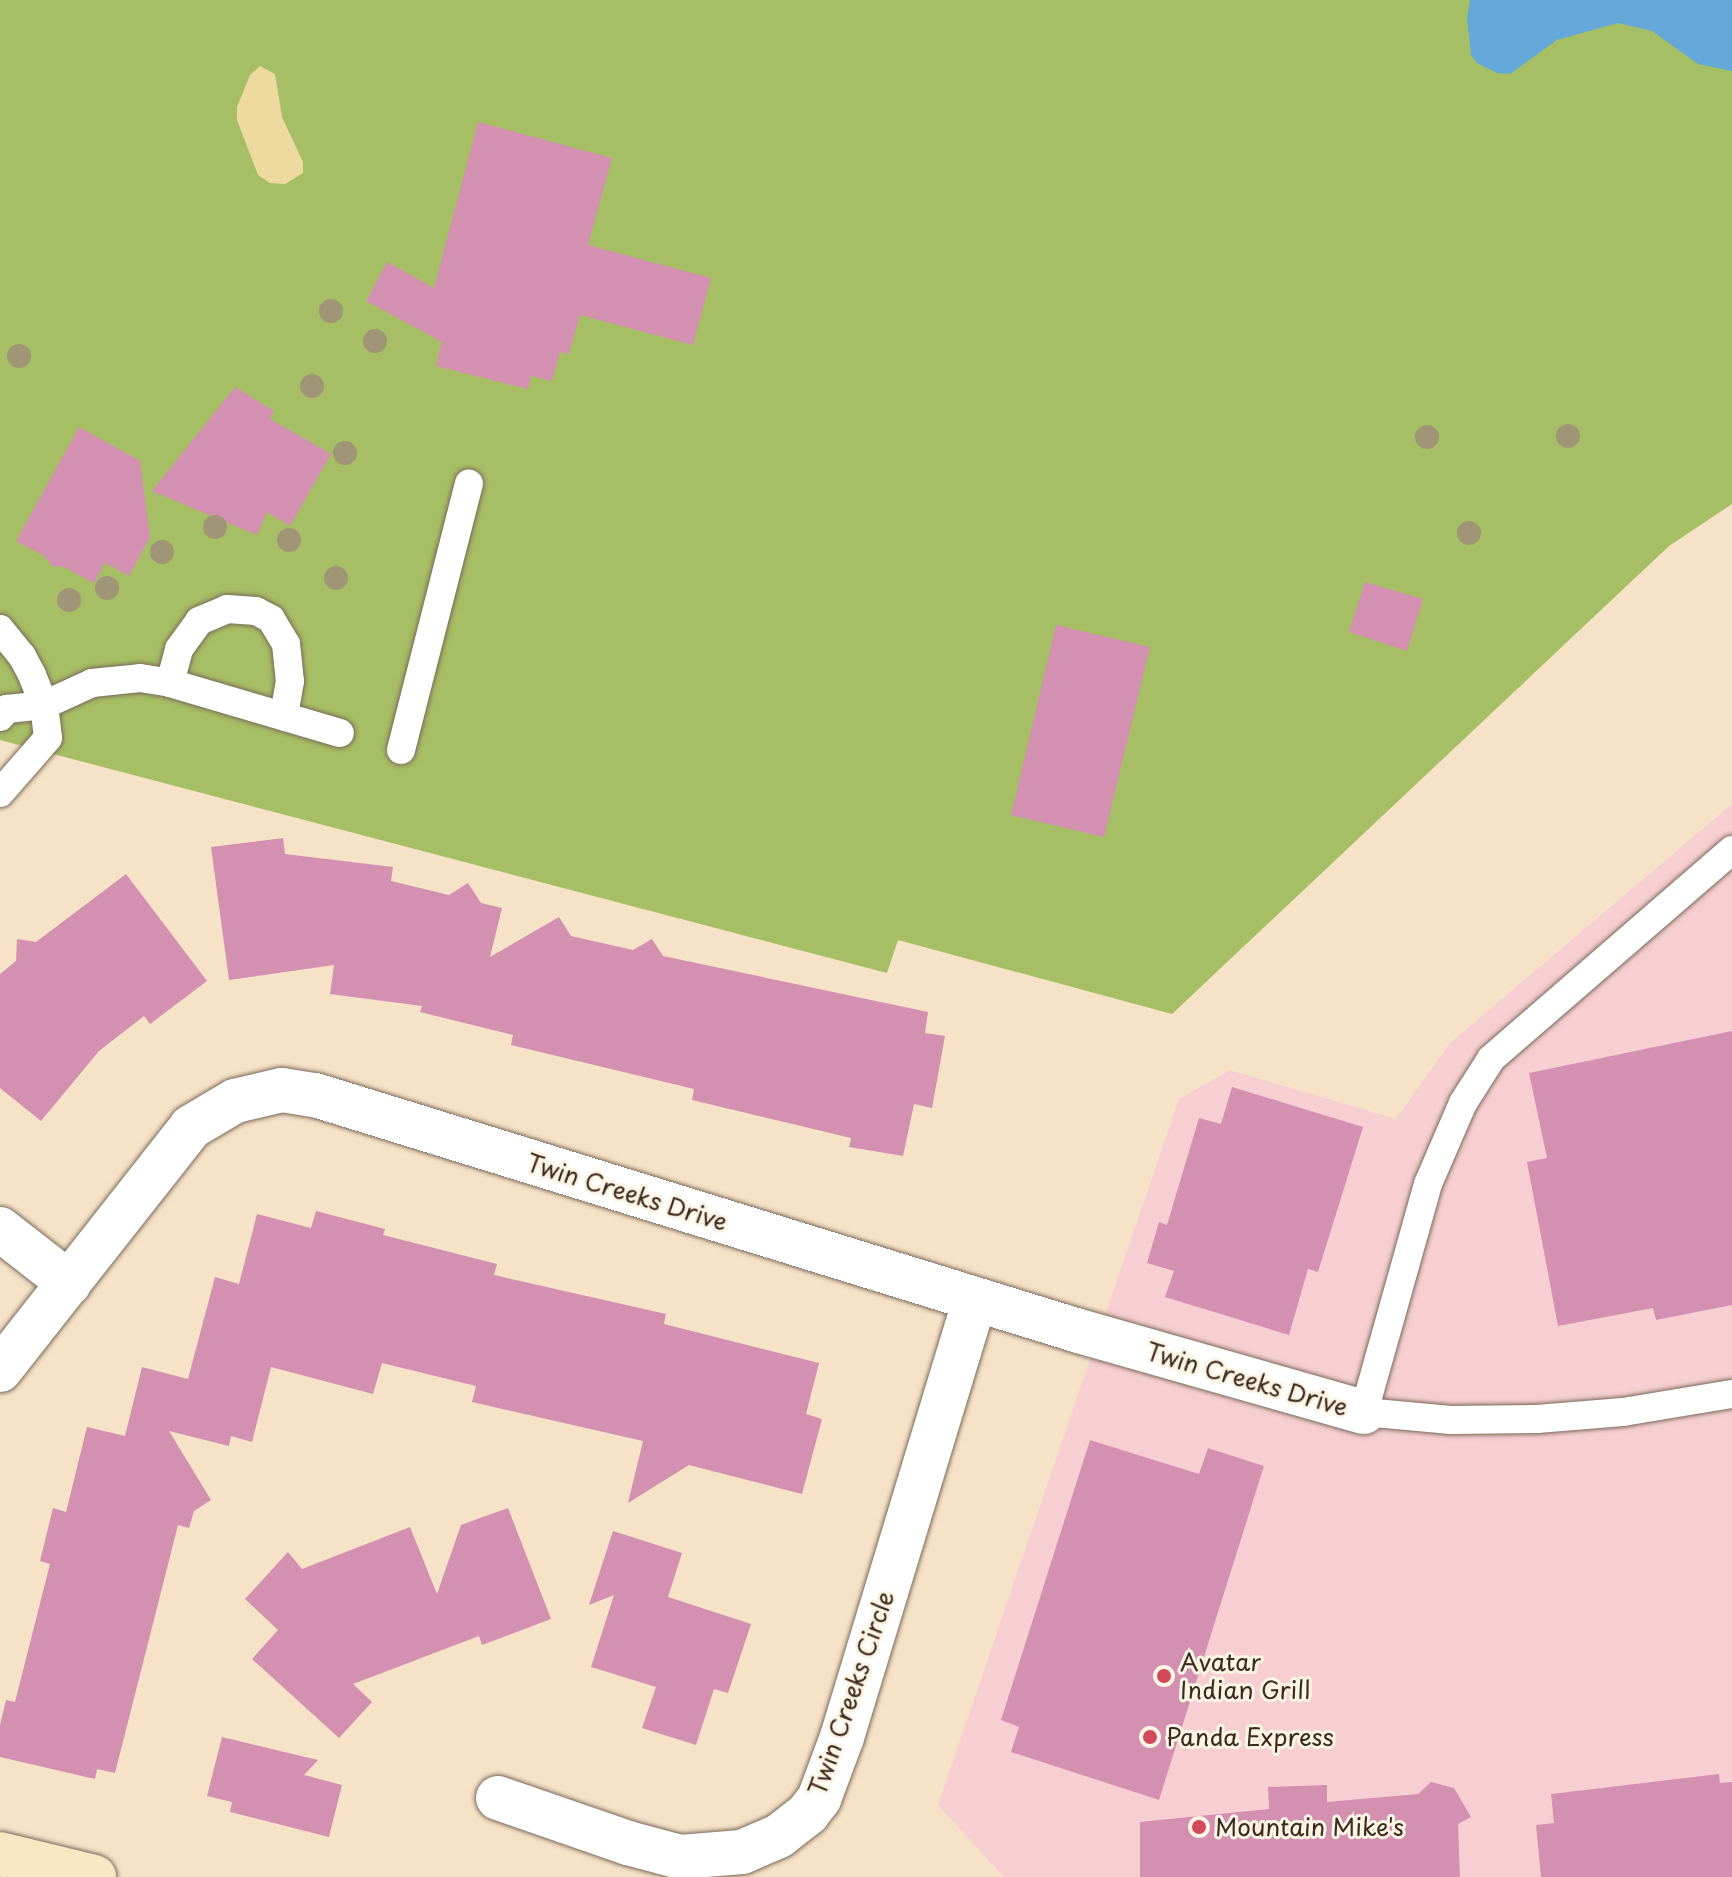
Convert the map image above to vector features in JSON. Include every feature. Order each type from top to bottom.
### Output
[{"type":"main road","points":[[0,1854],[94,1877]]},
{"type":"street","name":"Twin Creeks Drive","points":[[0,1370],[191,1127],[235,1101],[282,1090],[315,1095],[975,1300],[1292,1394],[1364,1412]]},
{"type":"street","points":[[0,1229],[69,1283]]},
{"type":"street","name":"Twin Creeks Circle","points":[[498,1798],[628,1843],[680,1857],[701,1858],[742,1852],[762,1845],[794,1826],[808,1813],[819,1799],[842,1737],[975,1300]]},
{"type":"lane","points":[[401,750],[469,484]]},
{"type":"lane","points":[[170,683],[179,649],[199,621],[227,609],[256,611],[271,619],[286,644],[290,681],[284,716]]},
{"type":"lane","points":[[0,629],[22,656],[44,705],[48,738],[0,793]]},
{"type":"lane","points":[[0,717],[7,709],[44,705],[92,683],[140,678],[170,683],[340,733]]},
{"type":"lane","points":[[1732,850],[1491,1059],[1463,1103],[1428,1184],[1364,1412],[1451,1420],[1537,1419],[1623,1412],[1732,1394]]},
{"type":"shaded area","points":[[1732,804],[1732,1877],[1004,1877],[938,1805],[1179,1099],[1230,1070],[1396,1119],[1450,1043]]},
{"type":"green space","points":[[0,0],[1732,0],[1732,504],[1669,546],[1172,1014],[898,940],[887,973],[0,740]]},
{"type":"sand","points":[[260,66],[275,74],[282,117],[303,162],[303,173],[285,184],[270,183],[258,175],[237,120],[237,107],[250,75]]},
{"type":"water","points":[[1470,0],[1732,0],[1732,71],[1698,64],[1652,31],[1618,23],[1557,40],[1510,74],[1497,73],[1477,63],[1471,55],[1467,18]]},
{"type":"building","points":[[478,122],[612,158],[588,245],[711,278],[693,345],[580,315],[569,354],[560,352],[552,381],[531,376],[528,389],[436,366],[442,342],[366,301],[387,262],[434,288]]},
{"type":"building","points":[[235,387],[274,411],[270,419],[331,454],[290,526],[267,512],[257,535],[152,491]]},
{"type":"building","points":[[79,427],[140,461],[150,537],[129,576],[105,563],[94,583],[64,567],[52,566],[44,556],[16,541]]},
{"type":"building","points":[[1365,582],[1423,599],[1407,651],[1349,632]]},
{"type":"building","points":[[1056,625],[1150,647],[1104,837],[1011,815]]},
{"type":"building","points":[[283,838],[285,854],[393,867],[391,881],[449,895],[468,883],[481,903],[502,908],[490,957],[559,917],[571,936],[633,950],[652,939],[663,956],[928,1012],[925,1033],[945,1036],[932,1108],[914,1104],[903,1156],[849,1147],[851,1138],[692,1100],[694,1089],[511,1045],[513,1035],[420,1012],[422,1006],[330,994],[334,965],[229,980],[211,847]]},
{"type":"building","points":[[126,874],[207,981],[150,1024],[144,1016],[99,1051],[41,1121],[0,1088],[0,974],[16,961],[17,939],[36,942]]},
{"type":"building","points":[[1732,1031],[1732,1305],[1656,1320],[1653,1308],[1558,1326],[1527,1162],[1547,1158],[1529,1073]]},
{"type":"building","points":[[1232,1087],[1363,1127],[1318,1272],[1308,1269],[1289,1335],[1165,1297],[1174,1271],[1147,1263],[1159,1222],[1167,1225],[1199,1118],[1221,1124]]},
{"type":"building","points":[[316,1211],[385,1229],[383,1235],[497,1264],[494,1275],[666,1314],[664,1324],[819,1363],[806,1414],[822,1419],[802,1494],[689,1465],[628,1503],[643,1441],[472,1402],[476,1386],[382,1363],[373,1394],[271,1367],[252,1442],[231,1436],[229,1446],[169,1431],[211,1500],[194,1511],[189,1528],[178,1525],[115,1773],[97,1769],[95,1779],[0,1757],[0,1725],[6,1700],[15,1702],[50,1564],[40,1561],[53,1508],[66,1512],[87,1427],[125,1436],[142,1367],[188,1379],[215,1277],[239,1284],[257,1214],[311,1228]]},
{"type":"building","points":[[1090,1440],[1199,1474],[1208,1448],[1264,1466],[1159,1800],[1011,1752],[1019,1727],[1001,1720]]},
{"type":"building","points":[[508,1508],[551,1619],[482,1645],[479,1636],[353,1684],[372,1702],[339,1738],[252,1659],[278,1630],[245,1599],[288,1552],[302,1569],[410,1527],[437,1594],[461,1525]]},
{"type":"building","points":[[613,1531],[682,1553],[668,1597],[751,1624],[728,1693],[714,1689],[696,1745],[642,1728],[656,1687],[591,1667],[614,1595],[589,1605]]},
{"type":"building","points":[[222,1737],[318,1760],[304,1775],[342,1785],[329,1837],[230,1812],[232,1802],[207,1796]]},
{"type":"building","points":[[1719,1774],[1720,1783],[1732,1782],[1732,1877],[1541,1877],[1536,1825],[1554,1823],[1551,1794]]},
{"type":"building","points":[[1431,1782],[1454,1788],[1471,1817],[1458,1824],[1460,1877],[1140,1877],[1140,1822],[1269,1809],[1268,1787],[1327,1785],[1327,1802],[1418,1794]]},
{"type":"place","name":"Avatar Indian Grill","points":[[1164,1676]]},
{"type":"place","name":"Panda Express","points":[[1150,1737]]},
{"type":"place","name":"Mountain Mike's","points":[[1199,1827]]}]
